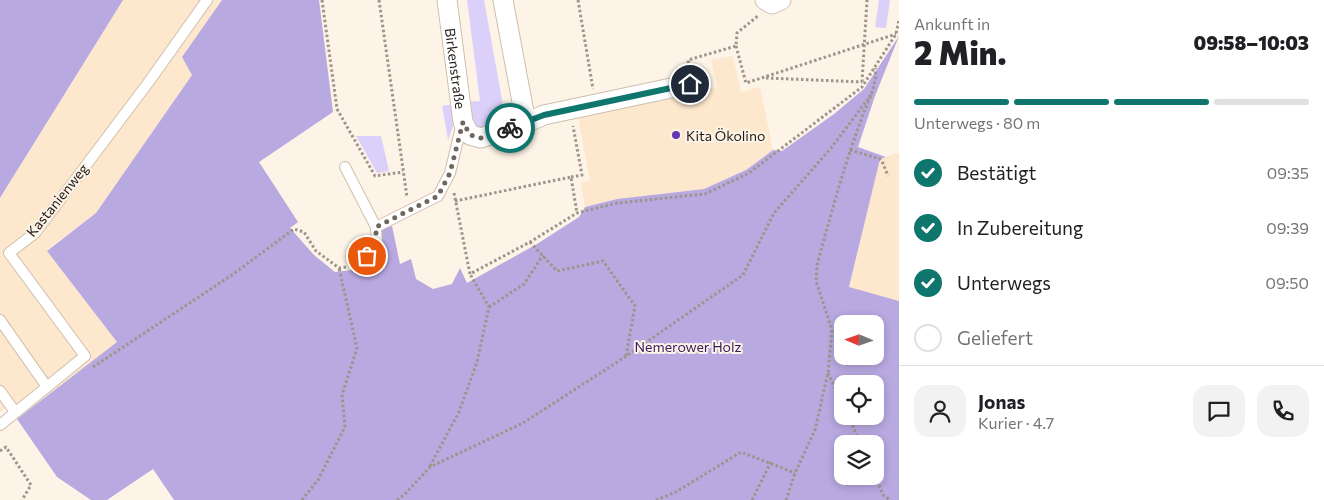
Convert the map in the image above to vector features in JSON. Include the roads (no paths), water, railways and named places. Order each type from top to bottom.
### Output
[{"type":"street","name":"Birkenstraße","points":[[447,0],[463,122],[470,135],[481,138],[544,115],[690,84]]},
{"type":"street","points":[[503,0],[526,123]]},
{"type":"lane","name":"Kastanienweg","points":[[0,425],[85,356],[9,253],[35,233],[148,83],[207,0]]},
{"type":"lane","points":[[376,227],[438,196],[450,173],[463,122]]},
{"type":"lane","points":[[345,167],[376,227],[376,248],[358,265]]},
{"type":"lane","points":[[0,320],[46,387]]},
{"type":"lane","points":[[0,391],[15,412]]},
{"type":"place","name":"Kita Ökolino","points":[[676,135]]},
{"type":"park label","name":"Nemerower Holz","points":[[688,346]]}]
